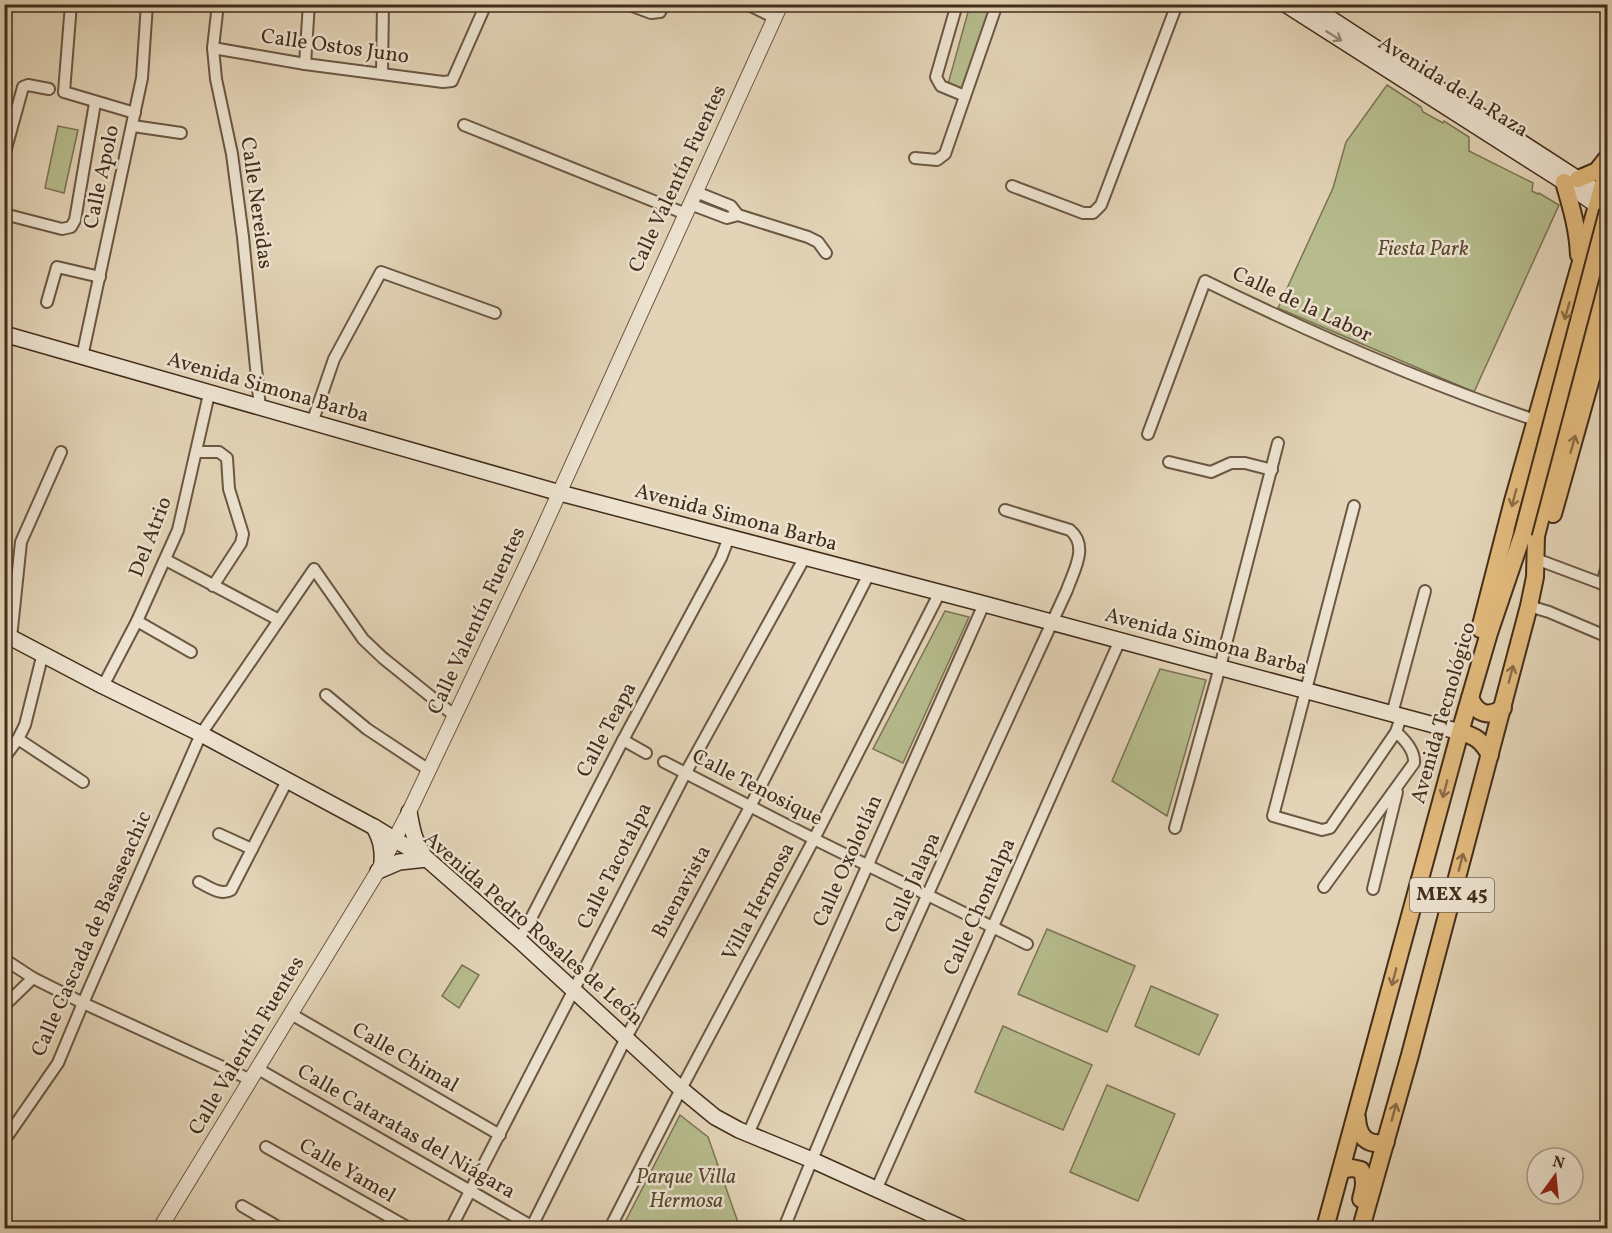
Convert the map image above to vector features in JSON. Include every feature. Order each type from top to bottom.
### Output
[{"type":"main road","name":"Avenida de la Raza","points":[[1285,4],[1571,181],[1605,194]]},
{"type":"main road","name":"Avenida de la Raza","points":[[1308,4],[1571,181]]},
{"type":"main road","points":[[1579,268],[1571,181],[1597,171],[1608,158]]},
{"type":"main road","points":[[1490,755],[1481,741],[1460,732],[1462,699],[1535,420],[1579,268],[1600,225],[1605,194]]},
{"type":"main road","name":"Avenida Tecnológico","points":[[1361,1228],[1529,606],[1536,559],[1530,535],[1605,194]]},
{"type":"main road","name":"Avenida Tecnológico","points":[[1325,1228],[1460,732],[1489,633],[1530,535],[1608,257]]},
{"type":"main road","points":[[1536,559],[1544,543],[1601,370],[1608,318]]},
{"type":"main road","name":"Avenida Simona Barba","points":[[4,334],[560,493],[1120,640],[1307,691],[1396,721],[1460,732]]},
{"type":"main road","name":"Avenida Pedro Rosales de León","points":[[8,636],[201,734],[374,827],[427,859],[681,1089],[715,1117],[748,1134],[812,1160],[962,1228]]},
{"type":"main road","points":[[1470,698],[1477,710],[1486,714],[1496,713],[1503,708]]},
{"type":"main road","points":[[409,812],[417,846],[427,859]]},
{"type":"main road","points":[[374,827],[381,839],[383,850],[380,867],[427,859]]},
{"type":"main road","points":[[1357,1114],[1357,1128],[1362,1138],[1372,1143],[1386,1142]]},
{"type":"main road","points":[[1341,1170],[1356,1168],[1361,1170],[1364,1177],[1353,1228]]},
{"type":"street","points":[[71,4],[64,92],[135,113]]},
{"type":"street","name":"Calle Apolo","points":[[82,357],[142,78],[147,4]]},
{"type":"street","name":"Calle Nereidas","points":[[218,4],[213,48],[216,79],[232,154],[243,237],[260,408]]},
{"type":"street","points":[[306,64],[309,4]]},
{"type":"street","points":[[382,74],[384,4]]},
{"type":"street","name":"Calle Ostos Juno","points":[[213,48],[306,64],[443,82],[452,81],[486,4]]},
{"type":"street","points":[[627,4],[658,14],[664,4]]},
{"type":"street","points":[[747,4],[775,18]]},
{"type":"street","name":"Calle Valentín Fuentes","points":[[160,1228],[380,867],[409,812],[560,493],[781,4]]},
{"type":"street","points":[[957,4],[936,76],[941,86],[965,96]]},
{"type":"street","points":[[915,158],[933,160],[943,157],[997,4]]},
{"type":"street","points":[[1012,186],[1083,213],[1096,212],[1114,175],[1177,4]]},
{"type":"street","points":[[4,156],[22,87],[28,85],[49,88]]},
{"type":"street","points":[[4,214],[69,229],[75,220],[95,103]]},
{"type":"street","points":[[464,125],[690,203],[731,206],[738,215],[808,237],[818,242],[826,253]]},
{"type":"street","points":[[133,126],[181,133]]},
{"type":"street","points":[[47,302],[57,267],[100,277]]},
{"type":"street","points":[[312,423],[334,359],[381,272],[495,313]]},
{"type":"street","name":"Calle de la Labor","points":[[1148,434],[1205,281],[1299,327],[1418,378],[1535,420]]},
{"type":"street","name":"Del Atrio","points":[[103,686],[166,560],[183,514],[209,394]]},
{"type":"street","points":[[1175,828],[1220,668],[1278,443]]},
{"type":"street","points":[[8,636],[21,542],[61,452]]},
{"type":"street","points":[[197,452],[224,454],[227,458],[229,489],[243,534],[241,543],[213,586]]},
{"type":"street","points":[[1169,462],[1211,472],[1231,463],[1272,470]]},
{"type":"street","points":[[1354,506],[1273,816],[1322,830],[1332,825],[1396,721],[1425,591]]},
{"type":"street","name":"Calle Jalapa","points":[[784,1228],[929,894],[1077,564],[1080,552],[1076,535],[1064,527],[1005,510]]},
{"type":"street","name":"Calle Teapa","points":[[518,939],[525,930],[623,740],[721,558],[729,537]]},
{"type":"street","name":"Calle Tacotalpa","points":[[451,1228],[685,774],[806,557]]},
{"type":"street","points":[[1536,559],[1605,585],[1608,562]]},
{"type":"street","points":[[166,560],[279,620]]},
{"type":"street","name":"Calle Cascada de Basaseachic","points":[[4,1141],[58,1063],[201,734],[314,569],[363,639],[455,716]]},
{"type":"street","name":"Buenavista","points":[[533,1228],[626,1038],[751,805],[869,574]]},
{"type":"street","name":"Villa Hermosa","points":[[610,1228],[814,839],[940,592]]},
{"type":"street","name":"Calle Oxolotlán","points":[[748,1134],[984,604]]},
{"type":"street","points":[[1529,606],[1608,637]]},
{"type":"street","points":[[137,621],[191,652]]},
{"type":"street","name":"Calle Chontalpa","points":[[876,1190],[1120,640]]},
{"type":"street","points":[[4,758],[25,725],[43,653]]},
{"type":"street","points":[[326,695],[367,729],[429,770]]},
{"type":"street","points":[[1324,887],[1411,768],[1415,758],[1396,721]]},
{"type":"street","points":[[18,739],[84,782]]},
{"type":"street","points":[[623,740],[646,753]]},
{"type":"street","name":"Calle Tenosique","points":[[664,762],[1027,944]]},
{"type":"street","points":[[199,882],[221,892],[229,891],[287,781]]},
{"type":"street","points":[[1373,889],[1398,786]]},
{"type":"street","points":[[219,834],[252,849]]},
{"type":"street","name":"Calle Cataratas del Niágara","points":[[4,958],[33,978],[83,1003],[254,1075],[533,1228]]},
{"type":"street","points":[[4,1006],[33,978]]},
{"type":"street","name":"Calle Chimal","points":[[291,1014],[500,1135]]},
{"type":"street","name":"Calle Yamel","points":[[266,1147],[410,1228]]},
{"type":"street","points":[[242,1206],[280,1228]]},
{"type":"green space","points":[[970,5],[993,5],[963,92],[948,84]]},
{"type":"green space","name":"Fiesta Park","points":[[1387,85],[1421,107],[1423,112],[1443,123],[1444,121],[1469,137],[1469,151],[1533,183],[1532,191],[1559,205],[1474,392],[1278,308],[1333,188],[1346,142]]},
{"type":"green space","points":[[58,126],[78,130],[64,193],[45,188]]},
{"type":"green space","points":[[945,611],[969,617],[903,763],[873,749]]},
{"type":"green space","points":[[1160,669],[1206,680],[1167,816],[1112,781]]},
{"type":"green space","points":[[1047,929],[1135,966],[1107,1032],[1018,994]]},
{"type":"green space","points":[[462,965],[479,975],[459,1008],[442,996]]},
{"type":"green space","points":[[1151,986],[1218,1015],[1199,1055],[1135,1026]]},
{"type":"green space","points":[[1003,1026],[1092,1065],[1063,1130],[975,1092]]},
{"type":"green space","points":[[1107,1085],[1175,1114],[1138,1201],[1070,1172]]},
{"type":"green space","name":"Parque Villa Hermosa","points":[[680,1115],[708,1137],[740,1228],[622,1228]]}]
